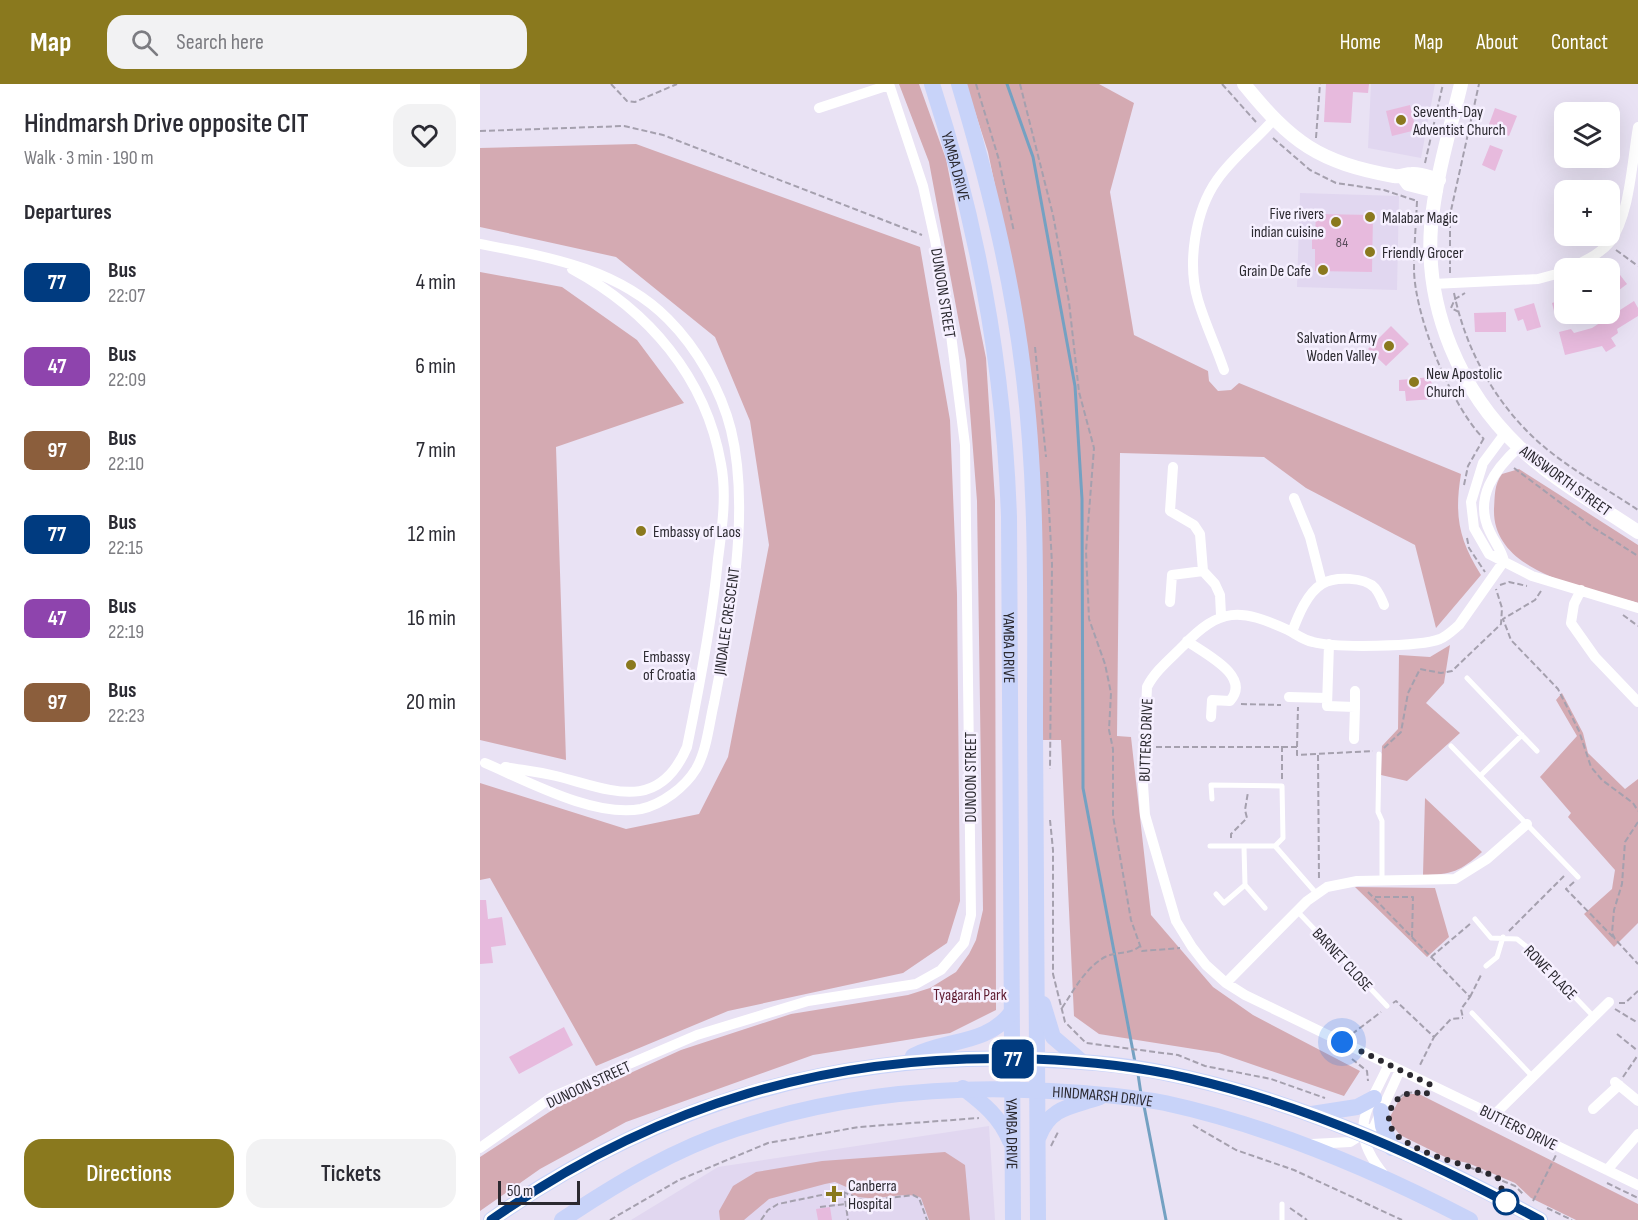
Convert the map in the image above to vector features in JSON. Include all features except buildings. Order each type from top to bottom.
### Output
[{"type":"main road","name":"YAMBA DRIVE","points":[[932,84],[961,181],[982,271],[999,382],[1005,442],[1009,529],[1013,1220]]},
{"type":"main road","name":"YAMBA DRIVE","points":[[958,84],[981,160],[1003,249],[1023,368],[1030,447],[1034,510],[1038,1220]]},
{"type":"main road","points":[[1036,974],[1048,1027],[1053,1036],[1081,1061]]},
{"type":"main road","points":[[902,1062],[919,1053],[966,1041],[985,1033],[997,1026],[1011,1012]]},
{"type":"main road","name":"HINDMARSH DRIVE","points":[[491,1220],[557,1177],[625,1140],[724,1099],[809,1076],[902,1062],[964,1058],[1115,1064],[1158,1071],[1217,1085],[1308,1114],[1362,1135],[1541,1213]]},
{"type":"main road","points":[[963,1088],[989,1108],[1003,1124],[1014,1154]]},
{"type":"main road","name":"HINDMARSH DRIVE","points":[[562,1220],[639,1171],[735,1129],[830,1103],[911,1092],[963,1088],[1011,1088],[1114,1095],[1162,1103],[1244,1124],[1389,1180],[1470,1220]]},
{"type":"main road","points":[[1038,1140],[1045,1121],[1055,1113],[1114,1095]]},
{"type":"main road","points":[[1308,1114],[1357,1107],[1379,1098],[1383,1126],[1392,1148]]},
{"type":"street","points":[[1244,84],[1291,136],[1315,153],[1356,167],[1403,177],[1408,183],[1422,182],[1438,186]]},
{"type":"street","name":"AINSWORTH STREET","points":[[1461,84],[1431,228],[1433,284],[1444,333],[1460,370],[1481,406],[1519,447],[1581,494],[1638,531]]},
{"type":"street","points":[[819,108],[889,85]]},
{"type":"street","name":"DUNOON STREET","points":[[480,1148],[552,1096],[697,1035],[808,1001],[916,984],[941,970],[964,943],[971,915],[968,516],[965,445],[950,327],[935,240],[923,186],[889,85]]},
{"type":"street","points":[[1224,370],[1197,298],[1194,264],[1196,238],[1205,201],[1216,180],[1274,119]]},
{"type":"street","points":[[1620,220],[1638,127]]},
{"type":"street","name":"JINDALEE CRESCENT","points":[[480,244],[548,257],[603,274],[639,296],[675,328],[696,355],[717,392],[731,429],[740,501],[731,598],[704,750],[696,768],[683,785],[664,800],[642,808],[607,809],[551,791],[482,763]]},
{"type":"street","points":[[1590,258],[1606,246]]},
{"type":"street","name":"JINDALEE CRESCENT","points":[[482,763],[555,776],[608,792],[639,792],[669,775],[682,760],[687,747],[714,596],[722,527],[722,466],[715,434],[701,398],[681,363],[657,333],[631,308],[599,284],[548,257]]},
{"type":"street","points":[[1433,284],[1538,279],[1554,275]]},
{"type":"street","points":[[1506,432],[1483,464],[1471,502],[1471,517],[1479,541],[1489,554],[1532,576],[1638,608]]},
{"type":"street","points":[[1173,467],[1170,511],[1194,525],[1200,534],[1203,571],[1215,584],[1220,595],[1221,615],[1259,618],[1313,642],[1415,644],[1440,639],[1458,625],[1504,561],[1501,547],[1490,533],[1485,518],[1484,501],[1489,482],[1497,468],[1519,447]]},
{"type":"street","points":[[1294,498],[1314,548],[1322,584]]},
{"type":"street","points":[[1170,602],[1172,575],[1203,571]]},
{"type":"street","points":[[1292,632],[1299,614],[1322,584],[1341,579],[1359,580],[1375,588],[1384,605]]},
{"type":"street","points":[[1581,590],[1574,604],[1571,623],[1595,657],[1638,702]]},
{"type":"street","name":"BUTTERS DRIVE","points":[[1221,615],[1210,620],[1187,641],[1152,678],[1147,687],[1144,804],[1149,835],[1176,921],[1191,947],[1226,983],[1245,995],[1638,1185]]},
{"type":"street","points":[[1187,641],[1234,677],[1237,686],[1235,695],[1230,701],[1212,700],[1211,717]]},
{"type":"street","points":[[1329,644],[1327,706],[1355,707]]},
{"type":"street","points":[[1354,739],[1355,691]]},
{"type":"street","points":[[1294,697],[1327,698]]},
{"type":"street","points":[[1226,983],[1298,912],[1327,887],[1357,881],[1455,879],[1487,859],[1527,824]]},
{"type":"street","points":[[1494,1115],[1608,1003]]},
{"type":"street","points":[[1303,1145],[1350,1142],[1374,1127],[1379,1098],[1389,1064]]},
{"type":"street","points":[[1379,1098],[1400,1070]]},
{"type":"street","points":[[1593,1109],[1617,1083],[1638,1101]]},
{"type":"street","points":[[1606,1170],[1638,1134]]},
{"type":"street","points":[[1362,1135],[1374,1162],[1389,1180]]},
{"type":"lane","points":[[1467,678],[1537,751]]},
{"type":"lane","points":[[1480,776],[1522,735]]},
{"type":"lane","points":[[1451,746],[1578,877]]},
{"type":"lane","points":[[1379,754],[1378,812],[1382,821],[1382,880]]},
{"type":"lane","points":[[1210,846],[1275,846],[1283,838],[1282,786],[1211,784],[1212,799]]},
{"type":"lane","points":[[1275,846],[1318,893]]},
{"type":"lane","points":[[1244,847],[1245,885],[1265,908]]},
{"type":"lane","points":[[1216,894],[1224,903],[1245,885]]},
{"type":"lane","name":"BARNET CLOSE","points":[[1298,912],[1388,1006]]},
{"type":"lane","name":"ROWE PLACE","points":[[1475,919],[1491,938],[1510,937],[1517,939],[1527,947],[1594,1017]]},
{"type":"lane","name":"ROWE PLACE","points":[[1486,966],[1497,957],[1503,937]]},
{"type":"lane","points":[[1472,1013],[1533,1077]]},
{"type":"lane","points":[[1282,1204],[1282,1220]]},
{"type":"path","points":[[611,84],[627,101],[635,102],[677,84]]},
{"type":"path","points":[[1020,84],[1053,215],[1070,302],[1079,392],[1094,448],[1086,551],[1089,619],[1111,693],[1109,730],[1113,749],[1113,816],[1131,920],[1142,951],[1191,947]]},
{"type":"path","points":[[1222,84],[1254,118],[1263,132],[1310,170],[1336,183],[1384,190],[1414,201],[1417,201],[1422,182],[1443,84]]},
{"type":"path","points":[[1315,153],[1320,84]]},
{"type":"path","points":[[1479,84],[1450,215],[1452,284],[1471,351],[1494,391],[1552,454],[1638,510]]},
{"type":"path","points":[[480,131],[624,126],[663,135],[935,240]]},
{"type":"path","points":[[1611,246],[1638,266]]},
{"type":"path","points":[[1523,477],[1638,556]]},
{"type":"path","points":[[1542,588],[1535,600],[1503,619],[1511,640],[1558,689],[1579,731],[1591,767],[1602,780],[1632,803],[1638,811]]},
{"type":"path","points":[[1235,695],[1240,704],[1285,705],[1294,697]]},
{"type":"path","points":[[1294,697],[1297,755],[1332,754]]},
{"type":"path","points":[[1144,747],[1297,747]]},
{"type":"path","points":[[1282,747],[1282,786]]},
{"type":"path","points":[[1318,755],[1318,893]]},
{"type":"path","points":[[1231,847],[1231,834],[1247,818],[1245,810],[1248,785]]},
{"type":"path","points":[[1615,939],[1613,921],[1622,884],[1625,842],[1638,822]]},
{"type":"path","points":[[1510,937],[1508,932],[1571,869]]},
{"type":"path","points":[[1578,877],[1566,889],[1638,964]]},
{"type":"path","points":[[1357,881],[1470,997]]},
{"type":"path","points":[[1373,897],[1413,897],[1412,938]]},
{"type":"path","points":[[1431,957],[1475,919]]},
{"type":"path","points":[[1061,1008],[1087,972],[1106,956],[1134,951],[1140,946]]},
{"type":"path","points":[[1463,1018],[1461,1009],[1486,966]]},
{"type":"path","points":[[1608,1003],[1625,1003],[1638,991]]},
{"type":"path","points":[[1431,1085],[1426,1095],[1419,1092],[1379,1098],[1367,1071],[1353,1061],[1342,1042],[1396,1001],[1434,1037]]},
{"type":"path","points":[[1608,1003],[1638,1023]]},
{"type":"path","points":[[1414,1077],[1434,1037],[1452,1019],[1463,1018],[1472,1013]]},
{"type":"path","points":[[1065,1022],[1086,1043],[1178,1055],[1205,1066],[1271,1079],[1327,1098]]},
{"type":"path","points":[[1617,1034],[1638,1053],[1628,1068]]},
{"type":"path","points":[[610,1220],[680,1180],[768,1143],[859,1127],[979,1119],[989,1108]]},
{"type":"path","points":[[1186,1121],[1236,1150],[1294,1170],[1402,1220]]},
{"type":"path","points":[[1051,1155],[1051,1145],[1063,1123]]},
{"type":"path","points":[[1460,1164],[1515,1186],[1533,1201],[1555,1158]]},
{"type":"path","points":[[844,1192],[848,1220]]},
{"type":"path","points":[[760,1220],[768,1210],[778,1204],[844,1192],[862,1200],[913,1195],[919,1198],[927,1220]]},
{"type":"path","points":[[820,1207],[846,1204]]},
{"type":"path","points":[[1282,1204],[1307,1220]]},
{"type":"path","points":[[1541,1213],[1572,1220]]},
{"type":"shaded area","points":[[1371,84],[1435,84],[1421,158],[1368,148]]},
{"type":"shaded area","points":[[1300,193],[1399,196],[1397,290],[1297,287]]},
{"type":"shaded area","name":"Canberra Hospital","points":[[989,1126],[995,1220],[631,1220],[718,1167]]},
{"type":"green space","name":"Tyagarah Park","points":[[899,84],[919,84],[946,159],[986,358],[995,501],[996,1010],[950,1033],[813,1055],[626,1122],[540,1169],[480,1211],[480,1157],[560,1105],[681,1050],[791,1014],[908,995],[930,988],[956,972],[976,940],[983,910],[977,501],[966,360],[929,162]]},
{"type":"green space","points":[[966,84],[1099,84],[1134,103],[1110,192],[1134,335],[1208,371],[1209,381],[1218,391],[1231,390],[1239,383],[1461,474],[1458,503],[1460,527],[1463,539],[1481,575],[1436,628],[1415,545],[1306,488],[1264,457],[1120,453],[1117,736],[1131,737],[1151,915],[1213,987],[1253,1015],[1360,1071],[1344,1096],[1219,1053],[1099,1034],[1074,1016],[1061,740],[1042,740],[1020,306],[988,152]]},
{"type":"green space","points":[[636,144],[920,247],[950,420],[957,594],[960,901],[947,943],[903,973],[728,1011],[596,1066],[490,878],[480,880],[480,783],[626,829],[699,814],[728,757],[769,545],[750,421],[715,337],[616,257],[480,227],[480,148]]},
{"type":"green space","points":[[480,272],[562,287],[637,340],[684,403],[556,447],[566,760],[480,740]]},
{"type":"green space","points":[[1519,469],[1638,545],[1638,603],[1595,592],[1547,575],[1526,564],[1509,549],[1498,531],[1494,509],[1495,490],[1502,474]]},
{"type":"green space","points":[[1450,645],[1444,683],[1426,703],[1460,733],[1407,781],[1381,775],[1382,746],[1398,729],[1399,655],[1430,657]]},
{"type":"green space","points":[[1562,693],[1583,733],[1588,753],[1625,789],[1638,779],[1638,923],[1614,947],[1584,914],[1612,889],[1615,870],[1568,817],[1571,813],[1540,777],[1577,736],[1556,700]]},
{"type":"green space","points":[[1425,798],[1482,852],[1455,871],[1423,875]]},
{"type":"green space","points":[[1355,887],[1435,888],[1449,937],[1427,957]]},
{"type":"green space","points":[[1406,1094],[1419,1094],[1638,1204],[1638,1220],[1576,1220],[1531,1198],[1515,1183],[1468,1163],[1449,1159],[1400,1135],[1392,1125],[1390,1117],[1399,1100]]},
{"type":"green space","points":[[945,1152],[965,1165],[970,1220],[929,1220],[921,1198],[907,1195],[879,1198],[860,1197],[851,1195],[853,1190],[835,1182],[769,1199],[744,1220],[720,1220],[719,1211],[733,1186],[756,1172],[822,1161]]},
{"type":"waterway","points":[[1007,84],[1033,157],[1075,386],[1082,499],[1083,788],[1135,1062]]},
{"type":"waterway","points":[[1138,1074],[1141,1094]]},
{"type":"waterway","points":[[1144,1106],[1166,1220]]},
{"type":"bus line","name":"77","points":[[491,1220],[557,1177],[625,1140],[724,1099],[809,1076],[902,1062],[964,1058],[1115,1064],[1158,1071],[1217,1085],[1308,1114],[1362,1135],[1540,1220]]},
{"type":"place","name":"Seventh-Day Adventist Church","points":[[1401,120]]},
{"type":"place","name":"Malabar Magic","points":[[1370,217]]},
{"type":"place","name":"Five rivers indian cuisine","points":[[1336,222]]},
{"type":"place","name":"Friendly Grocer","points":[[1370,252]]},
{"type":"place","name":"Grain De Cafe","points":[[1323,270]]},
{"type":"place","name":"Salvation Army Woden Valley","points":[[1389,346]]},
{"type":"place","name":"New Apostolic Church","points":[[1414,382]]},
{"type":"place","name":"Embassy of Laos","points":[[641,531]]},
{"type":"place","name":"Embassy of Croatia","points":[[631,665]]},
{"type":"place","name":"Canberra Hospital","points":[[834,1194]]},
{"type":"route","points":[[1342,1042],[1431,1085],[1426,1095],[1419,1092],[1405,1093],[1394,1102],[1389,1114],[1390,1125],[1398,1136],[1415,1145],[1449,1161],[1482,1170],[1498,1178],[1506,1202]]}]
